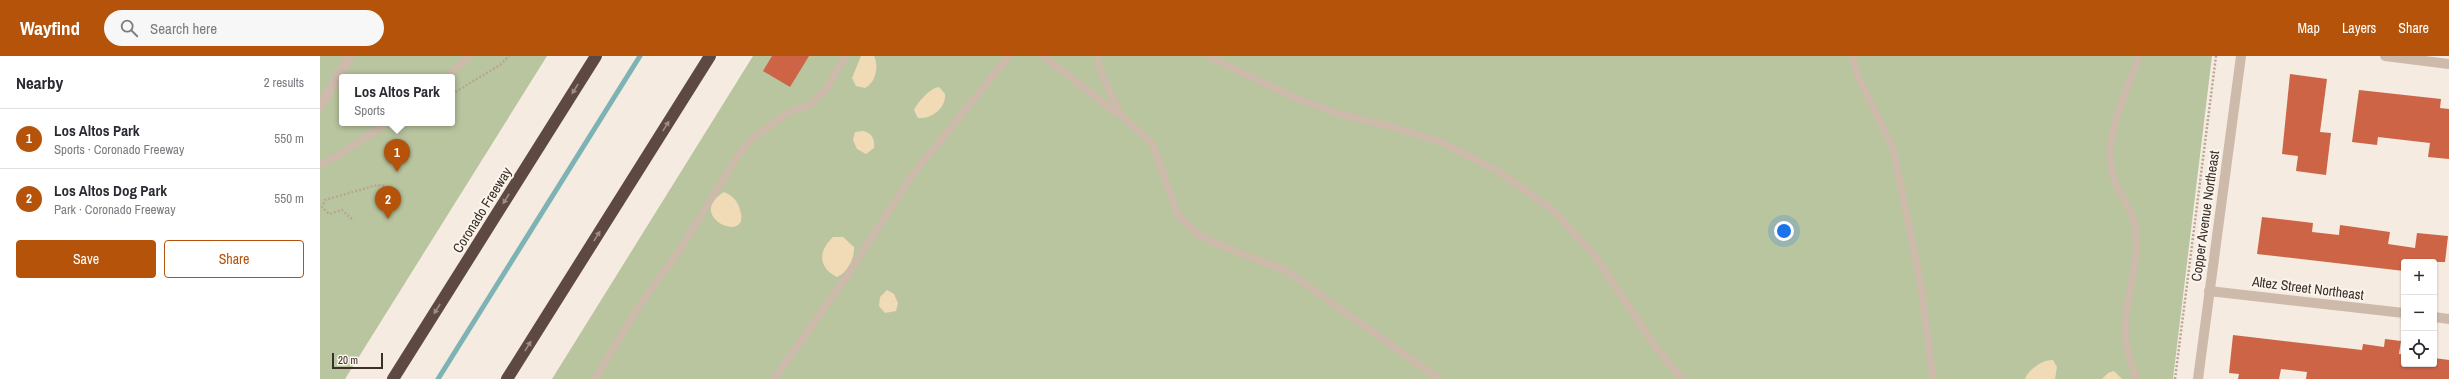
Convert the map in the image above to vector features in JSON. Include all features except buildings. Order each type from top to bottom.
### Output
[{"type":"highway","name":"Coronado Freeway","points":[[393,379],[596,56]]},
{"type":"highway","points":[[507,379],[710,56]]},
{"type":"street","points":[[339,74],[350,56]]},
{"type":"street","name":"Copper Avenue Northeast","points":[[2198,379],[2241,56]]},
{"type":"street","points":[[2385,56],[2449,64]]},
{"type":"street","points":[[320,106],[339,74]]},
{"type":"street","name":"Altez Street Northeast","points":[[2209,291],[2401,313]]},
{"type":"street","points":[[2437,317],[2449,319]]},
{"type":"lane","points":[[449,74],[470,56]]},
{"type":"lane","points":[[595,379],[641,303],[681,248],[739,154],[753,138],[789,112],[810,105],[827,88],[845,56]]},
{"type":"lane","points":[[774,379],[842,283],[913,174],[1009,56]]},
{"type":"lane","points":[[1043,56],[1121,116],[1152,143],[1178,215],[1197,234],[1217,244],[1288,270],[1439,379]]},
{"type":"lane","points":[[1098,56],[1099,68],[1121,116]]},
{"type":"lane","points":[[1208,56],[1291,96],[1339,114],[1396,128],[1443,143],[1498,171],[1553,210],[1595,256],[1655,346],[1682,379]]},
{"type":"lane","points":[[1852,56],[1858,76],[1893,148],[1921,285],[1933,379]]},
{"type":"lane","points":[[2136,379],[2127,351],[2125,329],[2136,258],[2136,231],[2133,216],[2114,178],[2111,153],[2112,137],[2139,56]]},
{"type":"lane","points":[[320,164],[336,157],[382,126]]},
{"type":"path","points":[[455,92],[500,65],[509,56]]},
{"type":"path","points":[[2175,379],[2216,56]]},
{"type":"path","points":[[352,219],[342,210],[330,214],[321,208],[325,200],[377,185],[386,186]]},
{"type":"green space","points":[[320,56],[547,56],[345,379],[320,379]]},
{"type":"green space","points":[[753,56],[2212,56],[2173,379],[552,379]]},
{"type":"sand","points":[[861,56],[874,56],[876,60],[876,74],[869,86],[865,88],[856,86],[852,78]]},
{"type":"sand","points":[[939,87],[945,94],[943,104],[933,115],[918,118],[914,110],[921,99],[932,90]]},
{"type":"sand","points":[[863,131],[871,135],[874,142],[874,148],[866,154],[857,149],[853,140],[855,132]]},
{"type":"sand","points":[[724,192],[735,199],[738,204],[741,221],[737,226],[729,227],[721,224],[714,218],[711,210],[713,201]]},
{"type":"sand","points":[[833,237],[843,237],[854,247],[850,265],[841,275],[837,277],[826,269],[822,259],[828,242]]},
{"type":"sand","points":[[887,290],[894,294],[898,303],[896,311],[885,313],[879,306],[880,297]]},
{"type":"sand","points":[[2053,360],[2057,367],[2055,379],[2025,379],[2029,372],[2036,366],[2045,361]]},
{"type":"sand","points":[[2114,371],[2122,379],[2102,379],[2108,373]]},
{"type":"waterway","points":[[438,379],[640,56]]},
{"type":"place","name":"Los Altos Park","points":[[397,172]]},
{"type":"place","name":"Los Altos Dog Park","points":[[388,219]]}]
